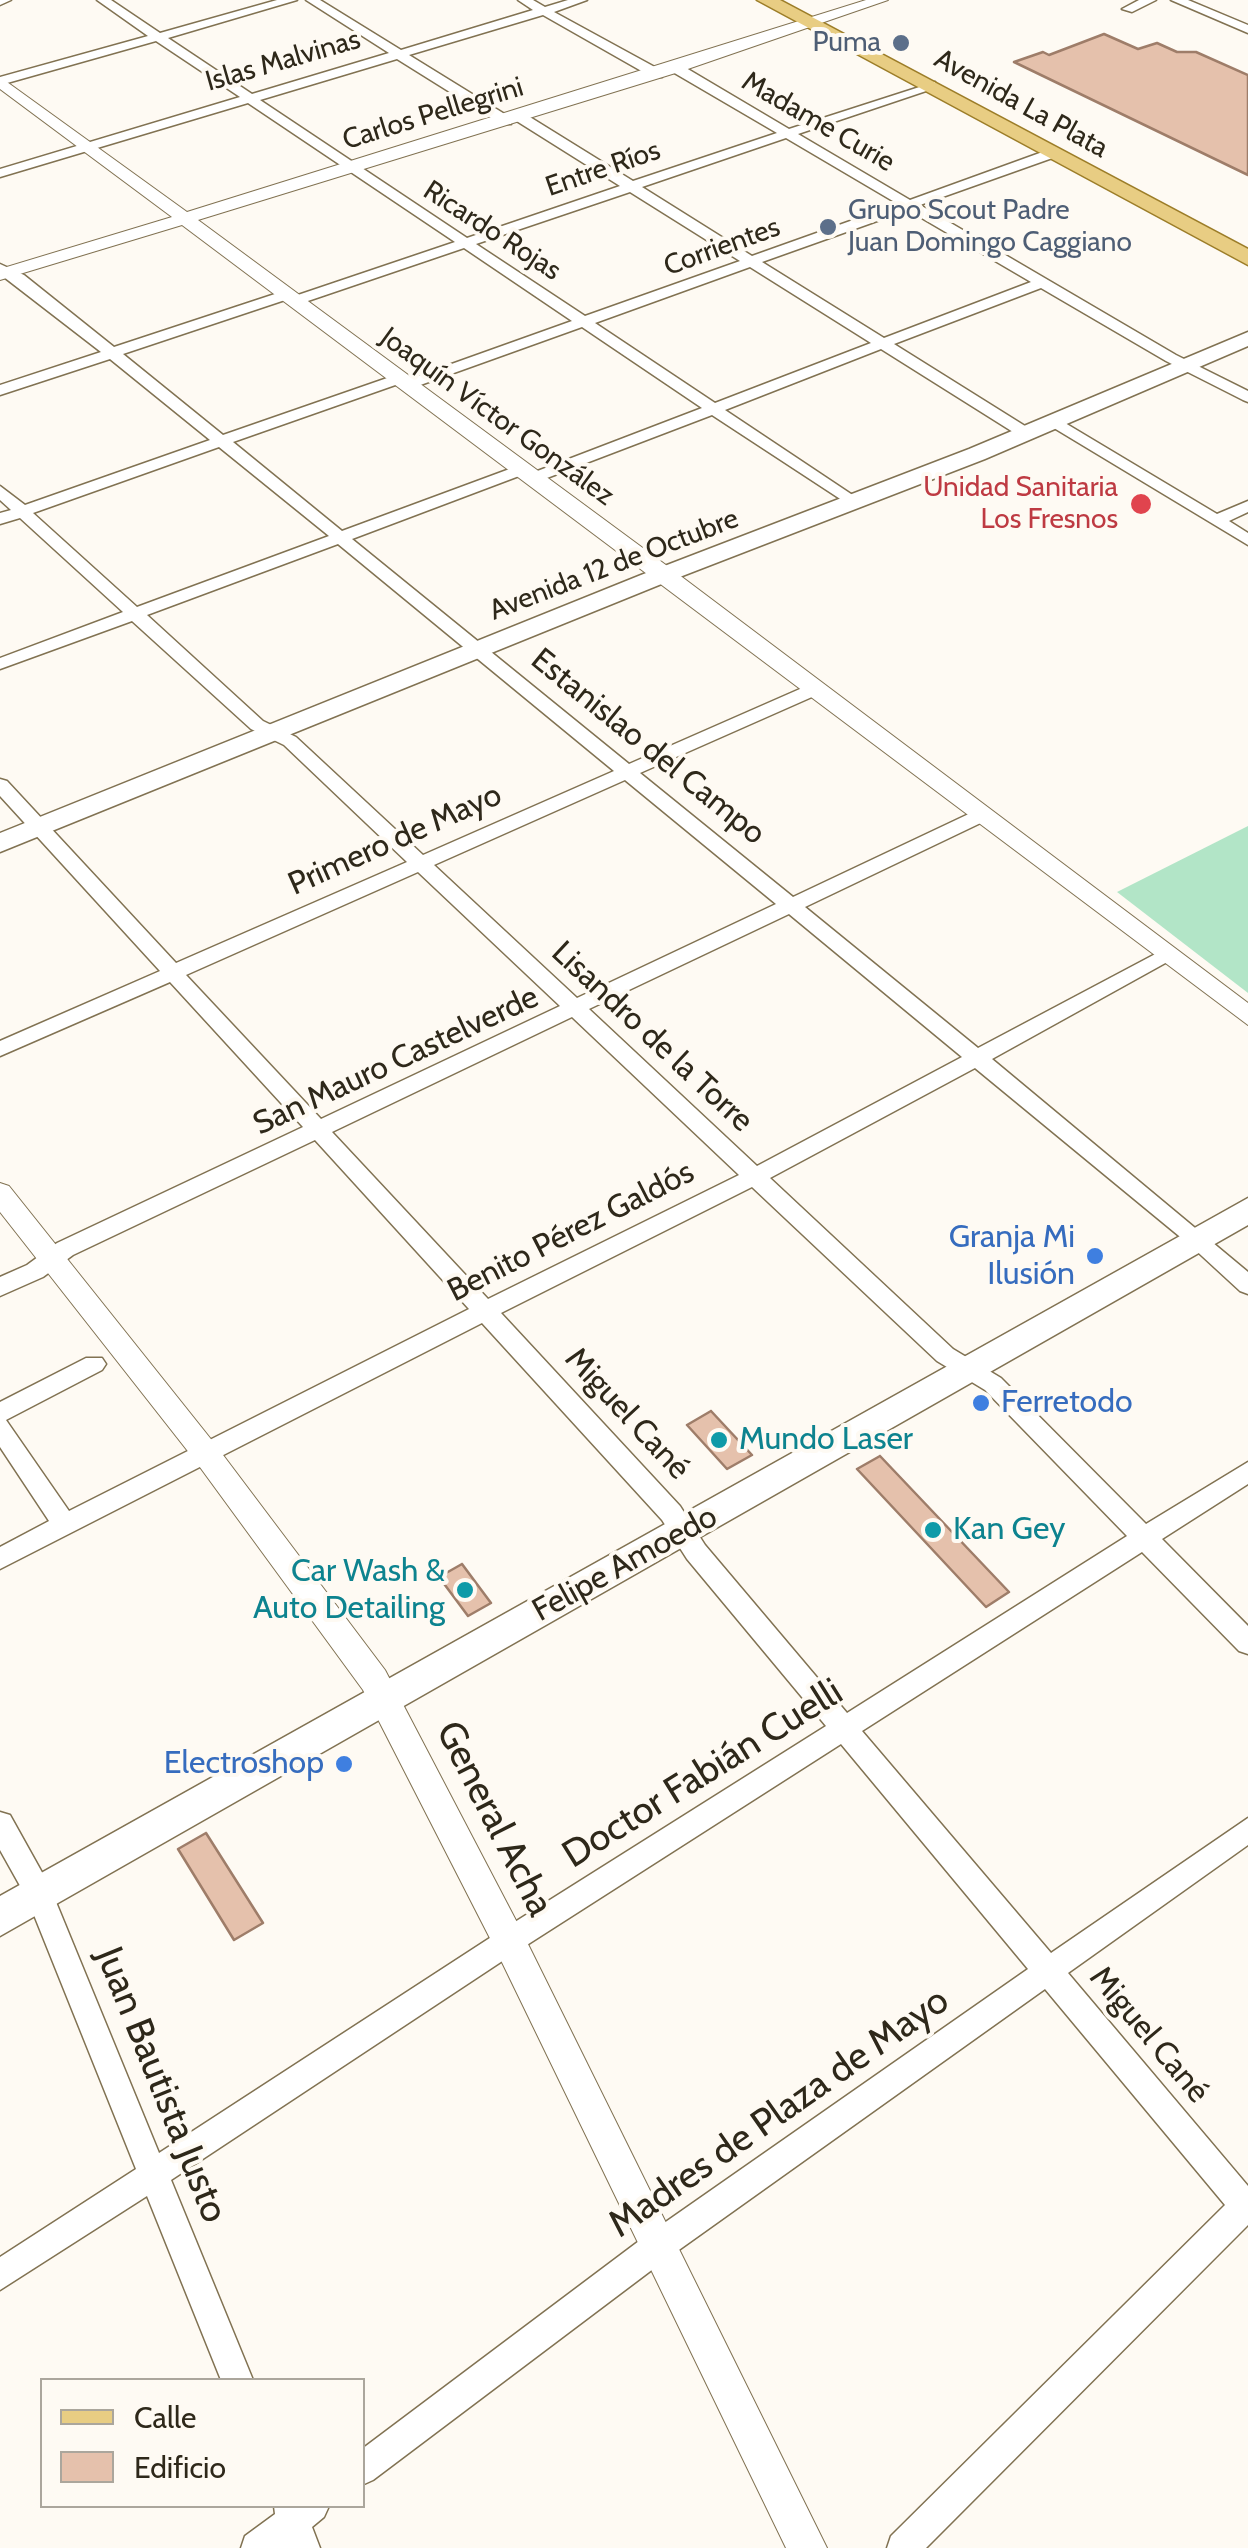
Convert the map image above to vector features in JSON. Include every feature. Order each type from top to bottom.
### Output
[{"type":"main road","name":"Avenida La Plata","points":[[766,0],[1248,258]]},
{"type":"main road","name":"Avenida 12 de Octubre","points":[[0,843],[1026,434],[1248,338]]},
{"type":"main road","name":"Felipe Amoedo","points":[[0,1916],[1248,1210]]},
{"type":"street","name":"Ricardo Rojas","points":[[103,0],[854,503]]},
{"type":"street","points":[[0,82],[291,0]]},
{"type":"street","points":[[312,0],[398,54],[630,186],[1026,434]]},
{"type":"street","points":[[524,0],[657,74]]},
{"type":"street","name":"Islas Malvinas","points":[[0,173],[582,0]]},
{"type":"street","name":"Carlos Pellegrini","points":[[2,272],[513,119],[880,0]]},
{"type":"street","points":[[1128,8],[1150,0]]},
{"type":"street","points":[[1177,0],[1248,29]]},
{"type":"street","name":"Madame Curie","points":[[676,68],[1248,398]]},
{"type":"street","name":"Joaquín Víctor González","points":[[0,82],[667,575],[1248,1016]]},
{"type":"street","name":"Entre Ríos","points":[[0,390],[464,243],[930,85]]},
{"type":"street","name":"Corrientes","points":[[0,519],[218,440],[584,322],[1053,152]]},
{"type":"street","name":"Estanislao del Campo","points":[[2,272],[340,537],[1198,1239],[1248,1285]]},
{"type":"street","points":[[0,664],[340,537],[713,410],[1043,282]]},
{"type":"street","points":[[1055,422],[1248,540]]},
{"type":"street","name":"Lisandro de la Torre","points":[[0,490],[257,725],[290,741],[945,1355],[993,1384],[1248,1643]]},
{"type":"street","points":[[1216,521],[1248,506]]},
{"type":"street","name":"Primero de Mayo","points":[[0,1049],[815,689]]},
{"type":"street","name":"Miguel Cané","points":[[0,785],[683,1531],[1247,2206]]},
{"type":"street","name":"San Mauro Castelverde","points":[[0,1286],[52,1260],[64,1249],[982,815]]},
{"type":"street","name":"Benito Pérez Galdós","points":[[0,1560],[204,1451],[754,1177],[1168,956]]},
{"type":"street","name":"General Acha","points":[[0,1193],[204,1451],[364,1664],[509,1941],[807,2548]]},
{"type":"street","points":[[0,1413],[94,1364]]},
{"type":"street","points":[[0,1428],[66,1525]]},
{"type":"street","name":"Doctor Fabián Cuelli","points":[[0,2275],[509,1941],[1248,1472]]},
{"type":"street","name":"Juan Bautista Justo","points":[[0,1824],[39,1894],[236,2378]]},
{"type":"street","name":"Madres de Plaza de Mayo","points":[[365,2466],[658,2246],[1248,1830]]},
{"type":"street","points":[[904,2548],[1247,2206]]},
{"type":"street","points":[[257,2548],[299,2520]]},
{"type":"green space","points":[[1248,826],[1248,993],[1117,892]]},
{"type":"building","points":[[1104,34],[1138,49],[1157,43],[1177,52],[1196,52],[1248,75],[1248,175],[1014,62],[1043,52],[1049,55]]},
{"type":"building","name":"Mundo Laser","points":[[711,1411],[752,1455],[727,1469],[687,1425]]},
{"type":"building","name":"Kan Gey","points":[[880,1456],[1009,1592],[986,1607],[857,1469]]},
{"type":"building","name":"Car Wash & Auto Detailing","points":[[462,1564],[491,1603],[468,1616],[439,1577]]},
{"type":"building","points":[[206,1833],[263,1923],[234,1940],[178,1849]]},
{"type":"place","name":"Puma","points":[[901,43]]},
{"type":"place","name":"Grupo Scout Padre Juan Domingo Caggiano","points":[[828,227]]},
{"type":"place","name":"Unidad Sanitaria Los Fresnos","points":[[1141,504]]},
{"type":"place","name":"Granja Mi Ilusión","points":[[1095,1256]]},
{"type":"place","name":"Ferretodo","points":[[981,1403]]},
{"type":"place","name":"Mundo Laser","points":[[719,1440]]},
{"type":"place","name":"Kan Gey","points":[[933,1530]]},
{"type":"place","name":"Car Wash & Auto Detailing","points":[[465,1590]]},
{"type":"place","name":"Electroshop","points":[[344,1764]]}]
